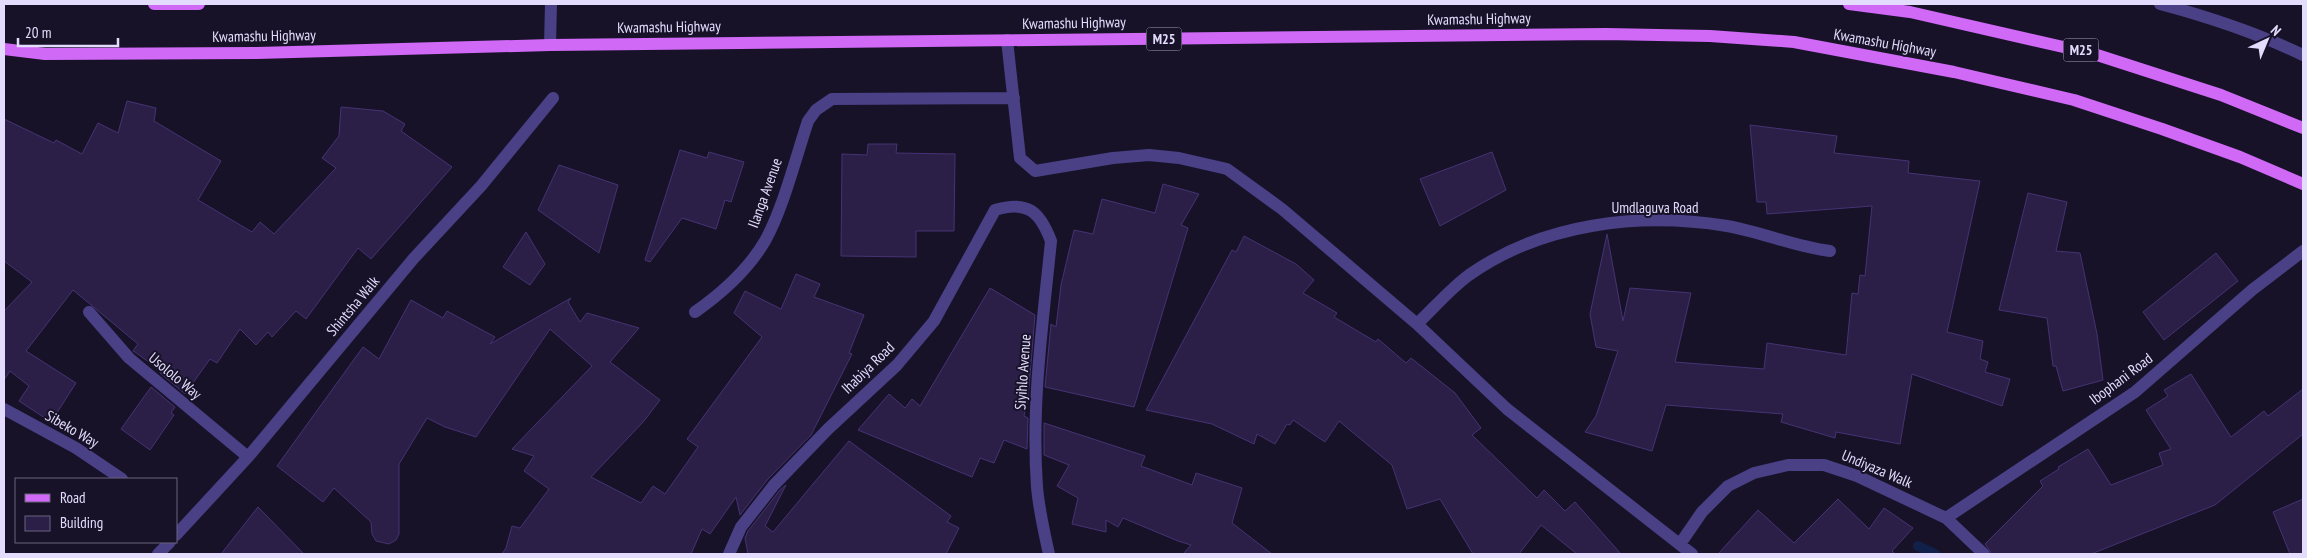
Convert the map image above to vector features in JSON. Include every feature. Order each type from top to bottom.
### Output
[{"type":"main road","points":[[154,4],[199,4]]},
{"type":"main road","name":"M25","points":[[1849,4],[1910,12],[2094,54],[2221,95],[2303,128]]},
{"type":"main road","name":"Kwamashu Highway","points":[[4,49],[45,54],[248,53],[550,45],[1606,34],[1710,36],[1794,42],[1954,72],[2074,100],[2162,129],[2303,184]]},
{"type":"street","points":[[550,45],[551,4]]},
{"type":"street","points":[[2160,4],[2216,19],[2303,55]]},
{"type":"street","points":[[1008,40],[1020,158],[1035,172],[1113,158],[1149,155],[1179,158],[1227,169],[1282,209],[1417,324],[1508,409],[1691,554]]},
{"type":"street","name":"Shintsha Walk","points":[[178,530],[248,457],[414,258],[481,186],[553,98]]},
{"type":"street","name":"Ilanga Avenue","points":[[696,312],[737,277],[764,242],[772,225],[808,121],[816,110],[832,99],[1014,98]]},
{"type":"street","name":"Ihabiya Road","points":[[728,554],[741,527],[774,485],[828,428],[897,365],[934,321],[995,210],[1006,207],[1020,207]]},
{"type":"street","name":"Siyihlo Avenue","points":[[1020,207],[1035,213],[1044,222],[1051,241],[1038,367],[1035,440],[1040,512],[1049,554]]},
{"type":"street","name":"Umdlaguva Road","points":[[1417,324],[1454,288],[1495,259],[1541,238],[1598,224],[1642,221],[1728,226],[1830,251]]},
{"type":"street","name":"Ibophani Road","points":[[1946,518],[2135,392],[2252,290],[2303,251]]},
{"type":"street","name":"Usololo Way","points":[[89,312],[129,358],[248,457]]},
{"type":"street","name":"Sibeko Way","points":[[4,409],[76,448],[121,478]]},
{"type":"street","name":"Undiyaza Walk","points":[[1680,544],[1702,512],[1728,486],[1754,473],[1788,465],[1824,465],[1857,476],[1946,518],[1984,554]]},
{"type":"street","points":[[158,554],[169,543]]},
{"type":"building","points":[[127,101],[156,108],[154,121],[221,161],[198,200],[252,232],[260,222],[274,234],[336,168],[322,158],[339,136],[341,107],[383,111],[405,124],[401,131],[452,167],[371,259],[358,248],[306,319],[296,311],[272,337],[268,332],[256,345],[240,329],[217,363],[210,359],[185,394],[160,373],[161,371],[133,351],[138,344],[73,290],[26,351],[76,383],[51,422],[19,401],[29,386],[10,371],[4,380],[4,311],[32,282],[4,261],[4,119],[54,143],[56,140],[82,154],[98,123],[118,133]]},
{"type":"building","points":[[1750,125],[1837,136],[1834,153],[1909,161],[1908,173],[1980,181],[1947,332],[1983,341],[1980,359],[1988,362],[1985,372],[2010,379],[2002,406],[1912,374],[1900,444],[1836,432],[1835,438],[1781,422],[1783,414],[1666,405],[1652,451],[1585,432],[1596,416],[1618,351],[1596,347],[1590,314],[1607,234],[1623,321],[1630,288],[1691,293],[1675,362],[1764,369],[1767,343],[1846,355],[1852,293],[1858,294],[1860,275],[1865,276],[1872,206],[1767,214],[1766,202],[1757,202]]},
{"type":"building","points":[[868,144],[897,144],[896,153],[955,154],[954,231],[916,231],[916,257],[841,256],[842,154],[867,155]]},
{"type":"building","points":[[680,150],[707,158],[709,152],[744,162],[731,202],[725,200],[716,229],[682,218],[650,262],[645,260]]},
{"type":"building","points":[[1492,152],[1506,190],[1440,226],[1420,179]]},
{"type":"building","points":[[559,165],[618,185],[599,253],[538,210]]},
{"type":"building","points":[[1163,184],[1199,194],[1181,225],[1188,228],[1134,407],[1045,387],[1051,324],[1056,327],[1061,285],[1074,230],[1093,234],[1102,199],[1155,213]]},
{"type":"building","points":[[2028,193],[2067,202],[2056,251],[2080,253],[2097,334],[2103,380],[2063,391],[2056,366],[2053,366],[2047,318],[1999,310]]},
{"type":"building","points":[[526,232],[545,264],[530,285],[503,267]]},
{"type":"building","points":[[1244,236],[1296,264],[1314,280],[1303,293],[1337,313],[1334,317],[1376,342],[1378,339],[1406,363],[1411,358],[1455,393],[1481,428],[1472,435],[1537,498],[1544,490],[1565,511],[1575,502],[1621,554],[1577,554],[1541,525],[1519,554],[1473,554],[1440,499],[1407,509],[1392,465],[1339,421],[1325,442],[1293,420],[1290,425],[1287,424],[1275,444],[1257,434],[1254,444],[1212,424],[1146,410],[1232,250],[1236,252]]},
{"type":"building","points":[[2216,253],[2238,281],[2164,340],[2143,312]]},
{"type":"building","points":[[796,274],[820,284],[814,297],[864,315],[849,353],[852,354],[811,435],[768,479],[740,515],[736,497],[710,534],[702,529],[691,554],[502,554],[506,548],[512,526],[520,528],[549,489],[524,471],[534,456],[512,449],[592,366],[550,329],[476,437],[445,427],[427,418],[399,464],[399,534],[396,540],[389,544],[376,541],[372,534],[371,522],[334,488],[323,502],[277,466],[363,347],[379,359],[411,300],[443,318],[447,311],[495,337],[490,344],[571,298],[568,302],[580,322],[587,313],[639,328],[610,362],[660,400],[644,421],[591,477],[641,503],[653,486],[665,494],[698,447],[687,439],[762,337],[734,313],[745,291],[781,309]]},
{"type":"building","points":[[990,288],[1035,315],[1028,399],[1024,416],[1028,418],[1027,449],[1004,440],[994,463],[980,458],[972,477],[858,430],[889,394],[905,408],[912,399],[920,406]]},
{"type":"building","points":[[2191,374],[2231,437],[2264,411],[2268,416],[2303,389],[2303,434],[2215,505],[2091,554],[1992,554],[1985,544],[2043,486],[2040,481],[2059,469],[2058,467],[2088,449],[2111,485],[2163,465],[2159,453],[2171,449],[2146,410],[2168,396],[2164,390]]},
{"type":"building","points":[[151,387],[175,407],[171,413],[174,415],[150,450],[121,429]]},
{"type":"building","points":[[1044,423],[1145,456],[1141,466],[1192,485],[1196,473],[1242,488],[1232,523],[1272,554],[1183,554],[1191,545],[1123,518],[1118,527],[1106,520],[1106,532],[1072,524],[1078,498],[1057,486],[1069,465],[1044,455]]},
{"type":"building","points":[[849,441],[951,516],[947,522],[959,528],[946,554],[748,554],[745,538],[748,531],[780,490],[786,485],[765,526],[773,532]]},
{"type":"building","points":[[1838,499],[1869,529],[1884,508],[1913,528],[1892,551],[1895,554],[1718,554],[1758,510],[1794,543]]},
{"type":"building","points":[[2303,499],[2303,554],[2290,554],[2273,512]]},
{"type":"building","points":[[258,507],[304,554],[221,554]]},
{"type":"waterway","points":[[1918,546],[1935,554]]}]
